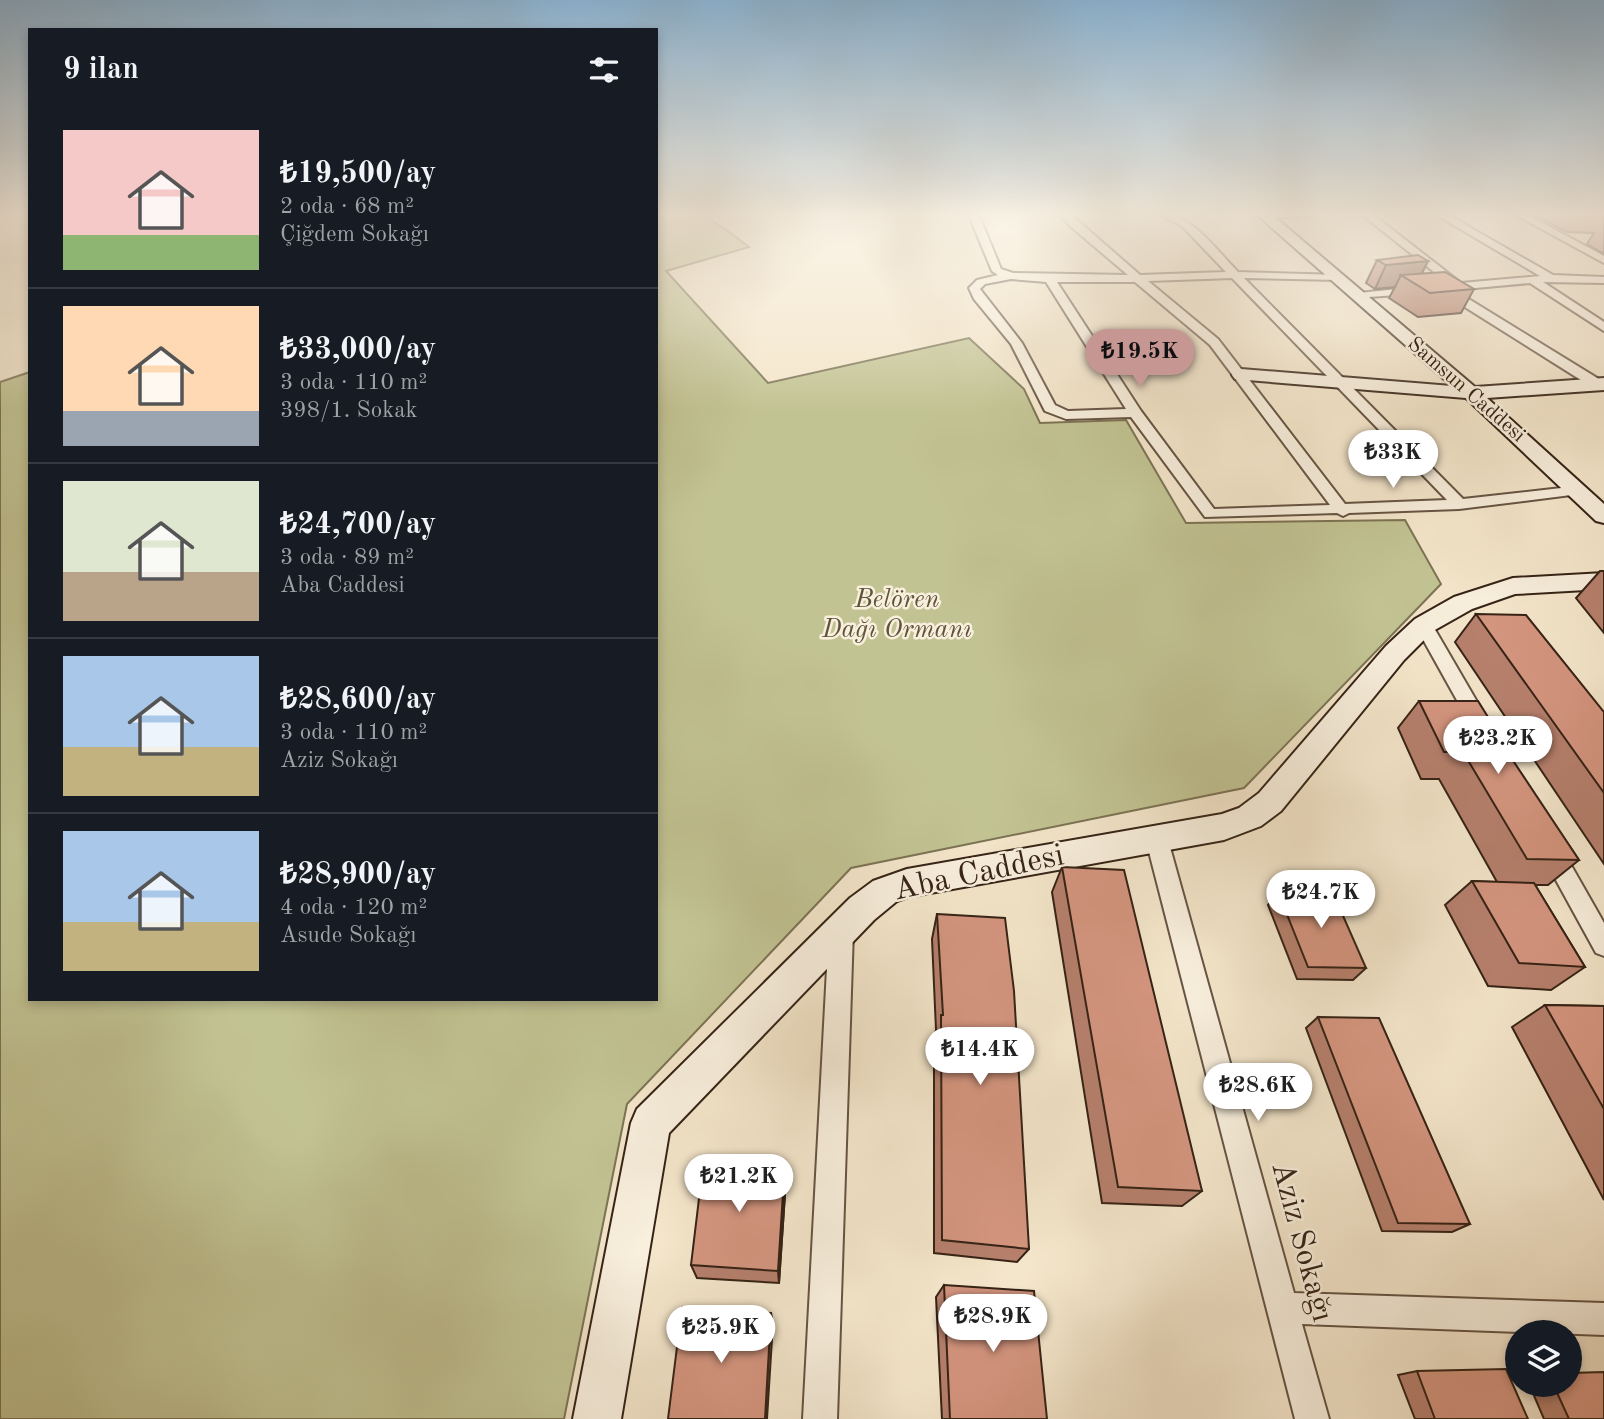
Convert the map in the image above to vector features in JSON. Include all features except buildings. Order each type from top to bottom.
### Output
[{"type":"street","points":[[994,279],[981,282],[974,288],[978,297],[1016,343],[1050,408],[1066,415],[1135,413]]},
{"type":"street","points":[[1050,279],[1135,413],[1210,514],[1343,511],[1459,504],[1579,490]]},
{"type":"street","points":[[1138,279],[1211,339],[1343,511]]},
{"type":"street","points":[[1239,279],[1459,504]]},
{"type":"street","name":"Samsun Caddesi","points":[[1339,279],[1471,393],[1579,490],[1604,516]]},
{"type":"street","points":[[1449,279],[1459,287]]},
{"type":"street","points":[[1358,296],[1540,279]]},
{"type":"street","points":[[1583,279],[1604,280]]},
{"type":"street","points":[[1533,280],[1604,327]]},
{"type":"street","points":[[1443,288],[1597,388]]},
{"type":"street","points":[[1241,375],[1471,393],[1597,388]]},
{"type":"street","name":"Aba Caddesi","points":[[597,1419],[651,1123],[841,931],[885,891],[907,883],[1224,827],[1250,817],[1270,802],[1395,653],[1424,625],[1463,603],[1513,586],[1604,581]]},
{"type":"street","points":[[1424,625],[1490,743]]},
{"type":"street","points":[[1544,838],[1604,945]]},
{"type":"street","name":"Aziz Sokağı","points":[[1157,840],[1311,1419]]},
{"type":"street","points":[[820,1419],[841,931]]},
{"type":"street","points":[[1282,1308],[1604,1319]]},
{"type":"green space","name":"Belören Dağı Ormanı","points":[[658,279],[673,279],[768,383],[969,338],[1024,389],[1040,423],[1126,420],[1186,523],[1405,520],[1441,584],[1244,788],[851,868],[627,1104],[564,1419],[0,1419],[0,382],[28,373],[28,1001],[658,1001]]}]
